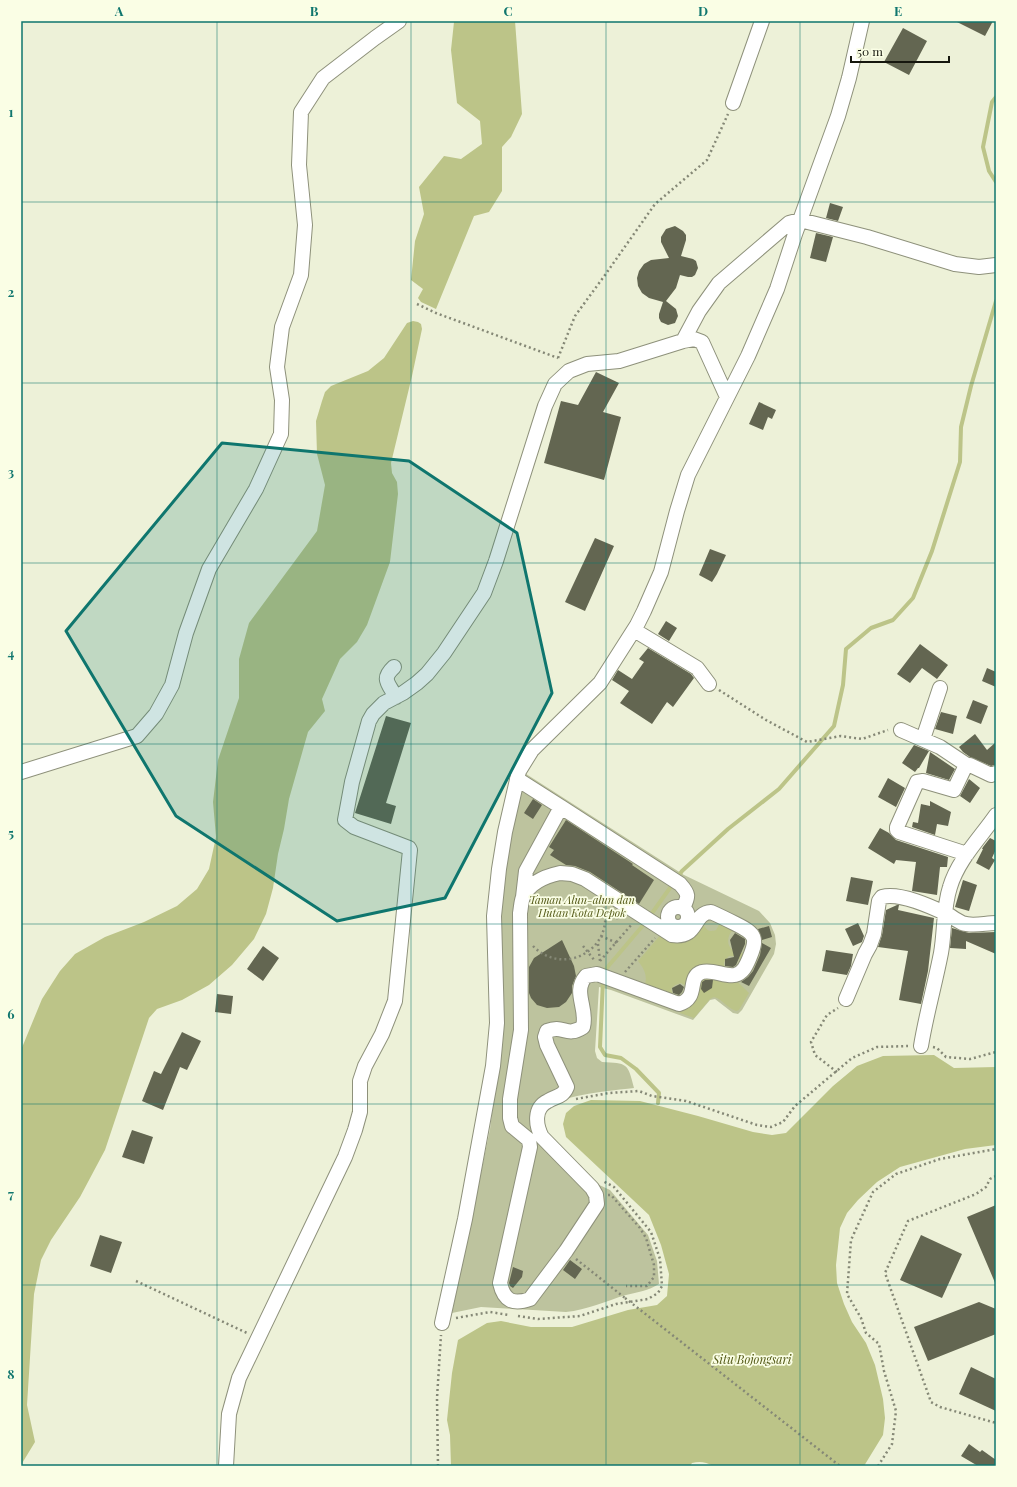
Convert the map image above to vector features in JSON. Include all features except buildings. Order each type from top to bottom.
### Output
[{"type":"street","points":[[21,772],[137,736],[156,714],[172,685],[186,633],[209,569],[256,489],[281,434],[282,400],[276,367],[282,327],[301,275],[305,225],[299,165],[301,112],[323,78],[399,21]]},
{"type":"street","points":[[732,103],[762,21]]},
{"type":"street","points":[[442,1323],[465,1219],[493,1066],[497,1007],[494,916],[505,832],[517,779],[522,765],[532,750],[600,683],[634,630],[657,585],[688,475],[748,356],[777,289],[800,220],[838,116],[849,78],[862,21]]},
{"type":"street","points":[[683,341],[699,311],[719,283],[789,223],[800,220],[955,264],[979,267],[994,266]]},
{"type":"street","points":[[226,1466],[229,1414],[239,1378],[345,1157],[360,1112],[360,1081],[365,1066],[382,1034],[395,1001],[410,850],[409,848],[354,827],[345,820],[348,796],[369,721],[377,708],[417,683],[435,665],[484,593],[496,561],[545,406],[555,384],[569,371],[587,364],[619,360],[694,339],[702,342],[727,397]]},
{"type":"street","points":[[634,630],[697,668],[709,684]]},
{"type":"street","points":[[394,667],[388,672],[386,681],[396,696]]},
{"type":"street","points":[[923,739],[940,688]]},
{"type":"street","points":[[902,730],[950,752],[967,765],[991,775],[996,773]]},
{"type":"street","points":[[967,765],[954,790],[918,782],[897,827],[899,832],[967,854]]},
{"type":"street","points":[[517,779],[675,881],[687,892],[688,898],[683,908]]},
{"type":"street","points":[[523,897],[533,884],[546,876],[560,873],[572,874],[585,879],[672,935],[679,936],[686,934],[691,931],[702,915],[706,912],[711,912],[749,930],[753,937],[754,943],[753,950],[744,970],[734,975],[709,971],[702,972],[694,979],[692,993],[686,1002],[679,1004],[617,982],[599,968],[581,981],[579,988],[584,1015],[583,1027],[577,1031],[570,1032],[560,1029],[547,1031],[545,1037],[547,1045],[567,1087],[560,1096],[546,1101],[540,1108],[537,1119],[538,1129],[542,1137],[592,1188],[596,1195],[597,1204],[566,1251],[530,1299],[522,1302],[515,1302],[508,1299],[502,1291],[500,1283],[530,1147],[529,1140],[512,1126],[510,1118],[510,1098],[521,1030],[520,913],[526,871],[561,807]]},
{"type":"street","points":[[921,1046],[925,1017],[941,952],[948,915],[950,887],[967,854],[996,815]]},
{"type":"street","points":[[846,999],[874,934],[880,898],[892,895],[904,897],[948,915],[963,924],[971,925],[996,923]]},
{"type":"path","points":[[417,304],[436,313],[558,358],[575,316],[655,204],[707,160],[732,103]]},
{"type":"path","points":[[709,684],[766,720],[807,742],[841,736],[862,739],[894,728],[902,730]]},
{"type":"path","points":[[598,888],[606,918],[598,944],[599,968]]},
{"type":"path","points":[[599,968],[616,943],[640,914]]},
{"type":"path","points":[[617,982],[659,926]]},
{"type":"path","points":[[601,936],[616,943]]},
{"type":"path","points":[[531,944],[538,951],[549,957],[561,960],[575,958],[588,952],[598,944]]},
{"type":"path","points":[[583,946],[599,968]]},
{"type":"path","points":[[837,1072],[815,1055],[810,1042],[827,1015],[840,1007],[846,999]]},
{"type":"path","points":[[652,1096],[686,1101],[756,1125],[771,1127],[783,1122],[795,1106],[852,1058],[876,1047],[921,1046],[937,1048],[946,1057],[970,1059],[996,1052]]},
{"type":"path","points":[[878,1466],[892,1444],[896,1411],[884,1371],[879,1344],[866,1333],[861,1318],[847,1294],[851,1240],[873,1192],[896,1174],[940,1159],[996,1150]]},
{"type":"path","points":[[996,1176],[990,1179],[986,1187],[976,1194],[908,1221],[885,1273],[931,1402],[940,1407],[996,1423]]},
{"type":"path","points":[[596,1195],[611,1195],[640,1228],[646,1238],[654,1266],[654,1277],[646,1286],[626,1286]]},
{"type":"path","points":[[566,1251],[840,1466]]},
{"type":"path","points":[[136,1281],[258,1338]]},
{"type":"path","points":[[438,1466],[437,1398],[442,1323]]},
{"type":"highlighted area","points":[[222,443],[409,461],[517,533],[552,693],[445,898],[337,921],[176,816],[66,631]]},
{"type":"green space","name":"Taman Alun-alun dan Hutan Kota Depok","points":[[523,772],[684,875],[759,911],[770,923],[775,935],[776,944],[774,954],[742,1010],[738,1014],[733,1013],[715,999],[710,1000],[693,1020],[599,987],[595,1051],[597,1058],[602,1062],[617,1063],[625,1066],[628,1069],[634,1088],[576,1096],[565,1099],[548,1107],[542,1115],[545,1131],[595,1183],[610,1190],[648,1235],[657,1261],[659,1284],[647,1290],[574,1311],[566,1312],[481,1307],[452,1313],[490,1129],[504,1018],[499,963],[499,914],[505,850]]},
{"type":"water","points":[[515,21],[522,114],[511,137],[502,147],[502,191],[489,212],[474,216],[436,309],[421,302],[418,298],[423,289],[411,280],[415,241],[424,214],[419,187],[444,156],[461,159],[482,144],[480,121],[457,103],[451,50],[454,22]]},
{"type":"water","points":[[413,321],[421,324],[422,329],[391,463],[392,473],[397,482],[398,494],[390,562],[367,625],[357,642],[340,659],[322,699],[325,711],[308,732],[289,799],[273,888],[266,914],[254,939],[232,965],[209,985],[182,1000],[157,1009],[149,1018],[105,1150],[80,1197],[51,1240],[41,1260],[34,1294],[27,1405],[35,1442],[21,1465],[21,1050],[42,999],[60,971],[75,954],[105,937],[144,922],[177,906],[197,889],[209,869],[216,837],[213,802],[218,760],[239,698],[239,659],[249,623],[317,531],[325,485],[317,454],[316,421],[325,392],[331,386],[368,371],[384,358],[407,323]]},
{"type":"water","points":[[720,923],[741,929],[731,932],[728,941],[729,945],[734,951],[747,953],[742,964],[737,957],[732,956],[729,956],[724,963],[727,971],[749,993],[739,1010],[733,1010],[714,997],[710,999],[694,1018],[680,1013],[680,1009],[697,993],[681,983],[675,985],[671,989],[674,998],[644,988],[646,980],[645,973],[638,961],[662,933],[695,936],[703,924],[707,930],[712,931],[716,930]]},
{"type":"water","name":"Situ Bojongsari","points":[[934,1055],[954,1068],[996,1067],[996,1145],[965,1149],[900,1167],[877,1182],[858,1200],[847,1213],[840,1228],[836,1265],[837,1283],[852,1322],[866,1343],[875,1365],[883,1399],[885,1418],[883,1435],[864,1466],[713,1466],[700,1462],[692,1463],[690,1466],[451,1466],[450,1435],[447,1420],[452,1373],[458,1340],[487,1323],[501,1321],[531,1327],[572,1327],[628,1310],[657,1305],[667,1296],[669,1274],[661,1245],[649,1215],[566,1137],[563,1124],[566,1113],[574,1106],[591,1100],[640,1101],[753,1132],[772,1135],[786,1133],[833,1086],[857,1066],[883,1056]]},
{"type":"waterway","points":[[996,97],[992,102],[983,147],[989,171],[996,182]]},
{"type":"waterway","points":[[605,973],[605,970],[645,923],[682,871],[728,829],[779,789],[834,726],[843,685],[846,649],[871,628],[893,620],[913,598],[932,551],[960,462],[961,427],[971,386],[996,301]]},
{"type":"waterway","points":[[603,980],[600,1047],[605,1055],[621,1058],[636,1069],[659,1093],[658,1103]]}]
